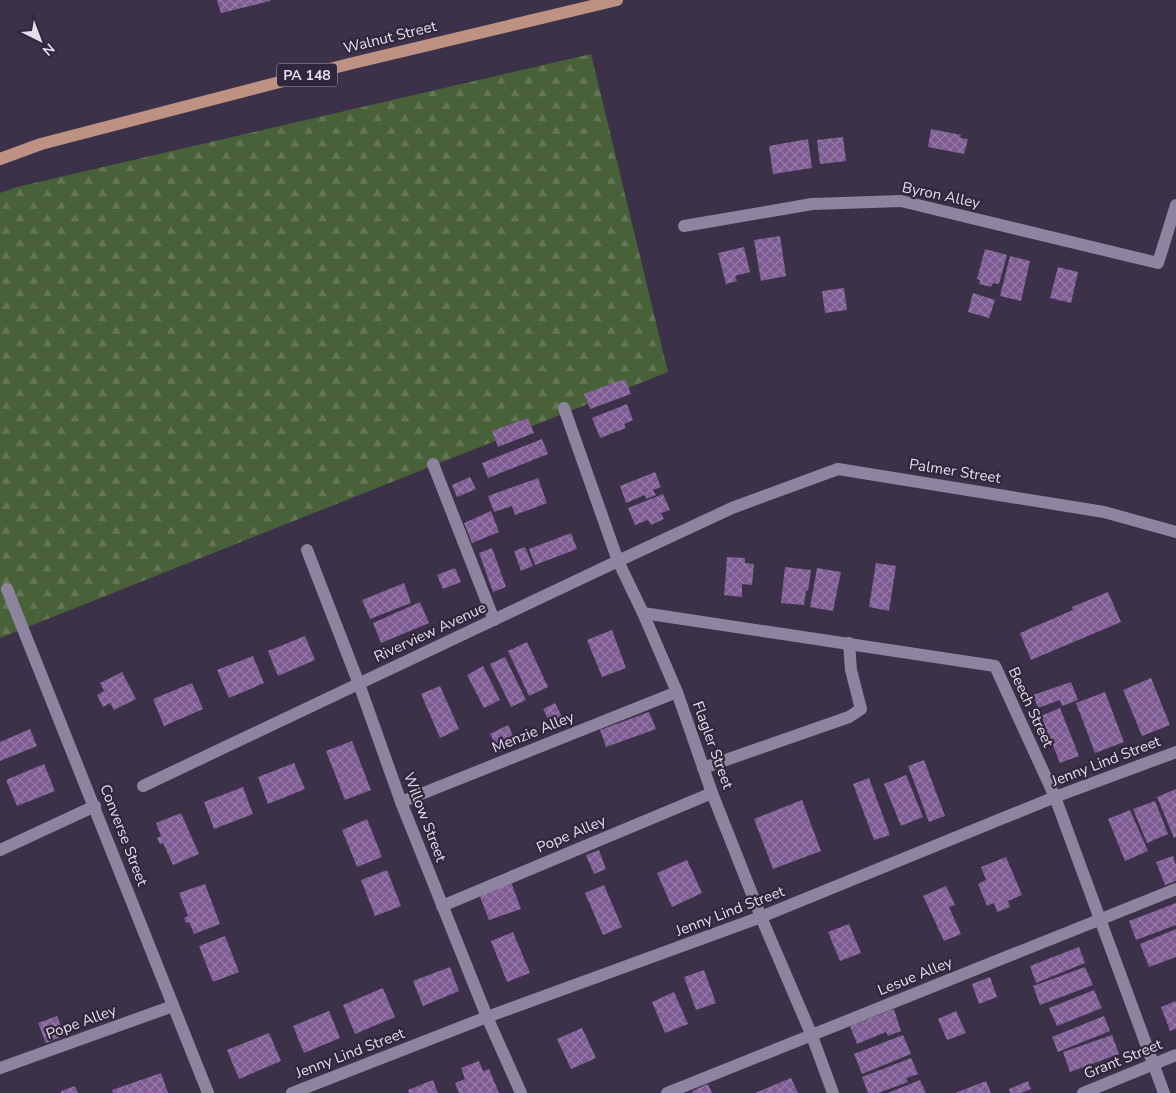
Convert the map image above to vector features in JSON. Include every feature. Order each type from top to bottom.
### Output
[{"type":"main road","name":"Walnut Street","points":[[0,159],[41,144],[349,64],[617,0]]},
{"type":"street","name":"Byron Alley","points":[[684,226],[812,204],[901,201],[1158,263],[1176,205]]},
{"type":"street","name":"Flagler Street","points":[[564,408],[618,561],[677,692],[712,793],[761,917],[812,1036],[832,1093]]},
{"type":"street","points":[[433,464],[494,620]]},
{"type":"street","name":"Palmer Street","points":[[732,508],[838,469],[1104,512],[1176,532]]},
{"type":"street","name":"Riverview Avenue","points":[[143,786],[732,508]]},
{"type":"street","name":"Willow Street","points":[[308,550],[401,802],[487,1018],[521,1093]]},
{"type":"street","name":"Converse Street","points":[[8,588],[208,1093]]},
{"type":"street","name":"Beech Street","points":[[643,614],[995,666],[1055,797],[1164,1093]]},
{"type":"street","points":[[703,768],[849,718],[861,709],[851,670],[848,643]]},
{"type":"street","name":"Menzie Alley","points":[[401,802],[677,692]]},
{"type":"street","name":"Jenny Lind Street","points":[[292,1093],[487,1018],[761,917],[1055,797],[1176,752]]},
{"type":"street","name":"Pope Alley","points":[[442,906],[712,793]]},
{"type":"street","points":[[0,850],[95,806]]},
{"type":"street","name":"Lesue Alley","points":[[669,1093],[1176,889]]},
{"type":"street","name":"Pope Alley","points":[[0,1068],[173,1006]]},
{"type":"street","name":"Grant Street","points":[[1082,1093],[1176,1055]]},
{"type":"green space","points":[[591,54],[668,372],[0,638],[0,193],[17,187]]},
{"type":"building","points":[[217,0],[270,0],[270,1],[221,13]]},
{"type":"building","points":[[931,129],[961,135],[960,138],[968,139],[964,154],[928,147]]},
{"type":"building","points":[[843,137],[846,161],[820,164],[817,140]]},
{"type":"building","points":[[808,139],[812,168],[773,174],[769,146]]},
{"type":"building","points":[[780,236],[786,276],[761,281],[754,240]]},
{"type":"building","points":[[744,247],[750,272],[735,276],[737,281],[726,284],[718,253]]},
{"type":"building","points":[[985,249],[1007,255],[999,284],[993,283],[991,287],[979,284],[980,280],[977,279]]},
{"type":"building","points":[[1010,256],[1030,261],[1021,301],[1000,296]]},
{"type":"building","points":[[1058,267],[1078,272],[1071,303],[1050,298]]},
{"type":"building","points":[[844,288],[847,310],[825,313],[822,291]]},
{"type":"building","points":[[973,293],[995,300],[989,318],[968,312]]},
{"type":"building","points":[[625,379],[631,394],[590,409],[584,394]]},
{"type":"building","points":[[627,404],[633,420],[624,424],[626,428],[600,438],[592,418]]},
{"type":"building","points":[[528,418],[534,433],[498,447],[492,431]]},
{"type":"building","points":[[542,439],[548,454],[488,478],[482,463]]},
{"type":"building","points":[[655,472],[661,487],[653,490],[656,495],[646,499],[645,495],[626,503],[620,486]]},
{"type":"building","points":[[470,477],[476,489],[457,497],[452,485]]},
{"type":"building","points":[[538,478],[547,503],[515,515],[512,506],[494,512],[488,496]]},
{"type":"building","points":[[663,494],[670,510],[661,513],[664,519],[651,525],[648,520],[635,525],[628,508]]},
{"type":"building","points":[[491,511],[499,532],[472,543],[464,523]]},
{"type":"building","points":[[571,533],[577,549],[535,565],[529,549]]},
{"type":"building","points":[[525,547],[533,566],[521,571],[514,551]]},
{"type":"building","points":[[492,548],[506,587],[493,592],[479,553]]},
{"type":"building","points":[[727,557],[745,558],[745,563],[754,564],[752,585],[742,584],[742,597],[724,595]]},
{"type":"building","points":[[876,563],[896,566],[889,611],[869,607]]},
{"type":"building","points":[[785,567],[811,570],[804,605],[781,603]]},
{"type":"building","points":[[455,568],[461,582],[443,589],[437,575]]},
{"type":"building","points":[[817,568],[841,572],[833,611],[810,607]]},
{"type":"building","points":[[404,583],[411,603],[370,619],[362,600]]},
{"type":"building","points":[[1108,592],[1121,622],[1031,660],[1020,633],[1073,610],[1072,607]]},
{"type":"building","points":[[420,602],[429,623],[381,643],[373,623]]},
{"type":"building","points":[[612,630],[626,668],[602,677],[587,640]]},
{"type":"building","points":[[305,636],[315,660],[278,676],[268,651]]},
{"type":"building","points":[[527,642],[548,687],[529,696],[508,651]]},
{"type":"building","points":[[253,656],[264,683],[229,698],[217,670]]},
{"type":"building","points":[[505,657],[526,700],[511,707],[490,664]]},
{"type":"building","points":[[483,666],[500,700],[484,708],[467,675]]},
{"type":"building","points":[[122,672],[136,699],[114,710],[110,703],[103,707],[97,695],[104,691],[100,683]]},
{"type":"building","points":[[1151,678],[1170,725],[1142,736],[1123,690]]},
{"type":"building","points":[[1071,682],[1078,700],[1062,706],[1060,700],[1038,708],[1033,695]]},
{"type":"building","points":[[192,683],[203,709],[164,726],[153,699]]},
{"type":"building","points":[[440,686],[459,729],[440,738],[421,694]]},
{"type":"building","points":[[1105,692],[1124,742],[1095,753],[1076,703]]},
{"type":"building","points":[[555,703],[564,721],[553,728],[543,709]]},
{"type":"building","points":[[1060,708],[1079,756],[1060,763],[1041,716]]},
{"type":"building","points":[[649,712],[656,729],[606,747],[600,730]]},
{"type":"building","points":[[508,725],[517,744],[499,752],[490,734]]},
{"type":"building","points":[[30,729],[37,746],[0,761],[0,742]]},
{"type":"building","points":[[352,741],[371,790],[345,800],[326,751]]},
{"type":"building","points":[[924,760],[945,816],[929,822],[908,766]]},
{"type":"building","points":[[294,763],[305,789],[268,804],[258,777]]},
{"type":"building","points":[[44,764],[55,791],[17,806],[6,780]]},
{"type":"building","points":[[906,775],[923,817],[901,826],[884,784]]},
{"type":"building","points":[[869,778],[890,835],[874,840],[853,784]]},
{"type":"building","points":[[243,787],[253,814],[214,829],[204,802]]},
{"type":"building","points":[[1176,789],[1176,837],[1174,838],[1157,797]]},
{"type":"building","points":[[802,800],[821,851],[773,869],[754,819]]},
{"type":"building","points":[[1155,801],[1168,834],[1147,843],[1133,809]]},
{"type":"building","points":[[1130,810],[1148,851],[1125,861],[1108,819]]},
{"type":"building","points":[[181,813],[199,854],[173,865],[163,843],[160,844],[157,838],[161,836],[156,823]]},
{"type":"building","points":[[367,819],[382,857],[357,867],[342,830]]},
{"type":"building","points":[[599,850],[606,869],[594,874],[586,855]]},
{"type":"building","points":[[1173,856],[1176,865],[1176,881],[1165,885],[1156,862]]},
{"type":"building","points":[[1006,857],[1022,895],[1008,901],[1010,907],[997,912],[994,903],[987,906],[978,884],[986,880],[981,867]]},
{"type":"building","points":[[687,860],[702,893],[672,907],[657,873]]},
{"type":"building","points":[[387,870],[401,906],[375,916],[361,880]]},
{"type":"building","points":[[511,882],[521,909],[489,920],[479,894]]},
{"type":"building","points":[[205,884],[220,924],[194,934],[189,922],[186,923],[184,918],[188,916],[179,893]]},
{"type":"building","points":[[604,885],[622,927],[603,935],[585,893]]},
{"type":"building","points":[[946,886],[955,905],[949,907],[961,934],[944,941],[923,896]]},
{"type":"building","points":[[1176,903],[1176,925],[1136,940],[1129,921]]},
{"type":"building","points":[[849,924],[861,953],[840,961],[828,932]]},
{"type":"building","points":[[1176,929],[1176,957],[1149,967],[1140,944]]},
{"type":"building","points":[[513,932],[530,973],[507,982],[491,941]]},
{"type":"building","points":[[225,936],[239,972],[213,982],[199,946]]},
{"type":"building","points":[[1079,947],[1085,963],[1036,983],[1030,966]]},
{"type":"building","points":[[450,967],[459,991],[423,1006],[413,981]]},
{"type":"building","points":[[1085,967],[1093,985],[1040,1005],[1033,986]]},
{"type":"building","points":[[704,970],[716,1003],[696,1010],[684,977]]},
{"type":"building","points":[[990,977],[997,997],[979,1004],[972,984]]},
{"type":"building","points":[[383,988],[395,1017],[355,1034],[343,1005]]},
{"type":"building","points":[[1094,990],[1102,1008],[1057,1026],[1049,1008]]},
{"type":"building","points":[[674,992],[688,1024],[665,1033],[652,1002]]},
{"type":"building","points":[[1176,1001],[1176,1029],[1170,1031],[1161,1007]]},
{"type":"building","points":[[894,1009],[901,1031],[888,1036],[886,1032],[857,1044],[850,1026]]},
{"type":"building","points":[[329,1011],[340,1038],[304,1053],[293,1026]]},
{"type":"building","points":[[956,1011],[966,1033],[947,1040],[938,1019]]},
{"type":"building","points":[[57,1016],[65,1035],[46,1043],[38,1023]]},
{"type":"building","points":[[1104,1016],[1110,1031],[1058,1052],[1052,1037]]},
{"type":"building","points":[[582,1028],[596,1058],[571,1069],[557,1039]]},
{"type":"building","points":[[269,1033],[281,1061],[239,1079],[227,1050]]},
{"type":"building","points":[[903,1035],[911,1054],[862,1074],[854,1054]]},
{"type":"building","points":[[1112,1035],[1119,1054],[1070,1072],[1063,1052]]},
{"type":"building","points":[[911,1058],[918,1074],[906,1078],[908,1082],[878,1093],[868,1093],[862,1077]]},
{"type":"building","points":[[479,1061],[483,1071],[489,1069],[499,1093],[459,1093],[455,1083],[465,1079],[461,1068]]},
{"type":"building","points":[[161,1073],[168,1093],[113,1093],[112,1090]]},
{"type":"building","points":[[791,1078],[798,1093],[755,1093]]},
{"type":"building","points":[[433,1080],[438,1093],[409,1093],[408,1090]]},
{"type":"building","points":[[920,1080],[926,1093],[888,1093]]},
{"type":"building","points":[[986,1081],[991,1093],[955,1093]]},
{"type":"building","points":[[1028,1081],[1031,1089],[1021,1093],[1010,1093],[1009,1089]]},
{"type":"building","points":[[708,1084],[712,1093],[693,1093],[692,1091]]},
{"type":"building","points":[[75,1086],[78,1093],[61,1093],[61,1091]]}]
